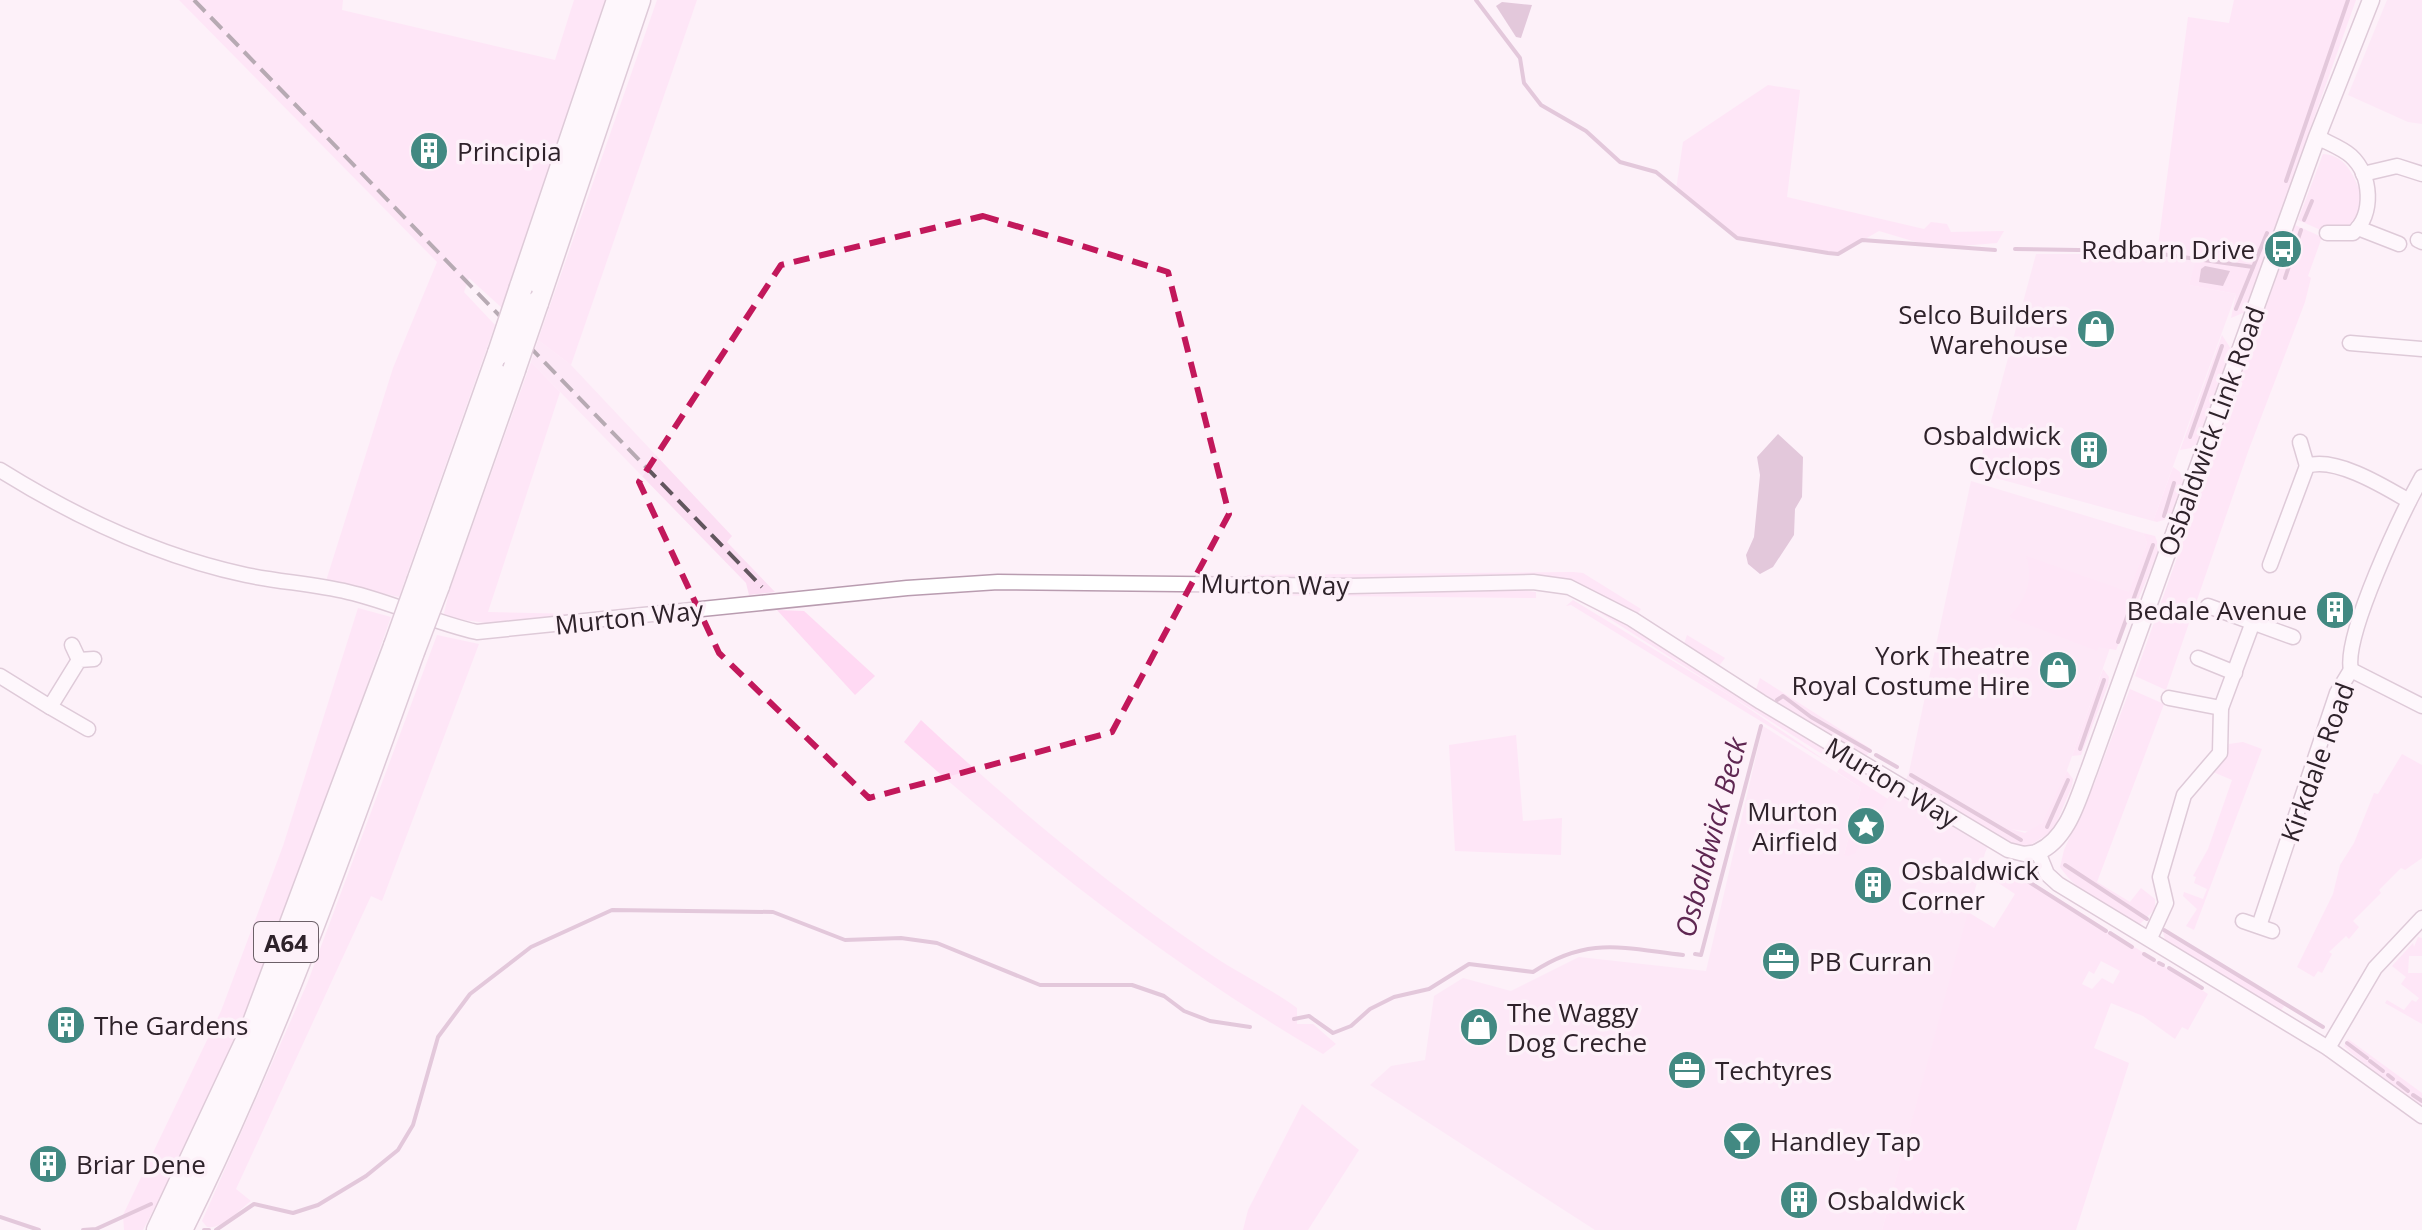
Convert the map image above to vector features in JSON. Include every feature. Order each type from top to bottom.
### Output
[{"type":"highway","name":"A64","points":[[529,295],[618,0]]},
{"type":"highway","name":"A64","points":[[181,1230],[219,1152],[299,966],[404,649],[529,295],[639,0]]},
{"type":"highway","name":"A64","points":[[158,1230],[249,1036],[404,649]]},
{"type":"street","name":"Osbaldwick Link Road","points":[[2038,852],[2051,847],[2062,833],[2089,770],[2317,137],[2371,0]]},
{"type":"street","points":[[2317,137],[2351,156],[2363,174],[2368,200],[2358,228],[2345,235],[2327,233]]},
{"type":"street","points":[[2363,174],[2397,166],[2422,174]]},
{"type":"street","points":[[2358,228],[2399,244]]},
{"type":"street","points":[[2359,348],[2422,349]]},
{"type":"street","points":[[2270,565],[2269,544],[2307,466],[2300,442]]},
{"type":"street","points":[[2307,466],[2317,464],[2367,477],[2409,501]]},
{"type":"street","name":"Murton Way","points":[[0,470],[93,523],[178,556],[242,574],[376,599],[446,625],[477,632],[881,590],[998,582],[1349,586],[1533,582],[1569,587],[1632,619],[1827,743],[2008,850],[2038,852]]},
{"type":"street","points":[[2351,670],[2353,643],[2383,556],[2422,477]]},
{"type":"street","points":[[2208,606],[2293,637]]},
{"type":"street","points":[[2155,929],[2166,903],[2160,877],[2180,807],[2192,783],[2220,753],[2221,708],[2253,622]]},
{"type":"street","points":[[50,707],[87,659],[72,645]]},
{"type":"street","points":[[2198,658],[2235,673]]},
{"type":"street","name":"Kirkdale Road","points":[[2243,921],[2266,928],[2337,693],[2351,670],[2420,705]]},
{"type":"street","points":[[0,676],[88,729]]},
{"type":"street","points":[[2169,698],[2221,708]]},
{"type":"street","points":[[2038,852],[2052,880],[2155,929],[2333,1038],[2422,1116]]},
{"type":"street","points":[[2333,1038],[2375,968],[2422,918]]},
{"type":"highlighted area","points":[[983,216],[1168,272],[1229,514],[1112,732],[869,798],[719,653],[639,482],[781,265]]},
{"type":"shaded area","points":[[179,0],[343,0],[342,10],[555,60],[574,0],[605,0],[502,308],[469,278],[464,292],[495,325],[399,597],[326,581],[393,368],[437,262]]},
{"type":"shaded area","points":[[657,0],[697,0],[571,365],[538,340]]},
{"type":"shaded area","points":[[2234,0],[2356,0],[2245,312],[2231,318],[2236,294],[2189,285],[2196,259],[2157,254],[2188,17],[2229,23]]},
{"type":"shaded area","points":[[2387,0],[2422,0],[2422,124],[2408,122],[2348,95]]},
{"type":"shaded area","points":[[1502,2],[1532,5],[1521,38],[1516,37],[1496,6]]},
{"type":"shaded area","points":[[1768,85],[1800,90],[1787,197],[1924,229],[1931,222],[1947,224],[1951,232],[2004,231],[1997,243],[1936,248],[1879,231],[1847,249],[1828,253],[1737,237],[1676,190],[1683,142]]},
{"type":"shaded area","points":[[2323,154],[2332,155],[2345,164],[2364,201],[2352,228],[2323,231],[2298,220]]},
{"type":"shaded area","points":[[2295,225],[2322,237],[2308,276],[2311,278],[2305,302],[2249,449],[2166,690],[2135,676]]},
{"type":"shaded area","points":[[2036,254],[2157,254],[2197,259],[2189,285],[2236,294],[2153,521],[1977,473]]},
{"type":"shaded area","points":[[2205,266],[2230,271],[2223,286],[2199,282],[2201,269]]},
{"type":"shaded area","points":[[2222,335],[2231,349],[2229,361],[2197,447],[2180,450]]},
{"type":"shaded area","points":[[538,340],[571,365],[732,536],[727,542],[775,592],[749,595],[746,583],[531,362]]},
{"type":"shaded area","points":[[531,362],[560,392],[488,612],[578,614],[500,625],[443,617],[450,589]]},
{"type":"shaded area","points":[[1778,434],[1803,457],[1802,497],[1795,509],[1794,535],[1773,567],[1760,574],[1748,564],[1746,555],[1754,537],[1760,475],[1757,457]]},
{"type":"shaded area","points":[[2173,467],[2180,472],[2184,484],[2170,518],[2153,521]]},
{"type":"shaded area","points":[[1971,481],[2143,533],[2147,543],[2066,773],[2049,811],[2042,823],[2031,832],[1996,827],[1985,853],[1882,1230],[1595,1230],[1370,1085],[1391,1066],[1425,1060],[1434,996],[1463,978],[1511,991],[1579,957],[1706,971],[1763,726],[1861,788],[1844,855],[1864,839],[1892,791],[1900,795],[1909,772]]},
{"type":"shaded area","points":[[2143,533],[2155,536],[2160,549],[2116,650],[2099,647],[2097,651],[2009,617],[2027,589],[2029,573],[2026,556],[2129,592],[2147,543]]},
{"type":"shaded area","points":[[1583,573],[1641,609],[1637,615],[1575,585],[1284,580],[1258,576],[1248,580],[1247,575]]},
{"type":"shaded area","points":[[1536,592],[1536,598],[1244,595]]},
{"type":"shaded area","points":[[1577,598],[1661,645],[1832,754],[1833,761]]},
{"type":"shaded area","points":[[1573,600],[1729,695],[1832,765],[1571,605],[1566,606]]},
{"type":"shaded area","points":[[358,608],[391,617],[279,928],[216,1081],[181,1156],[143,1230],[124,1230],[123,1215],[221,1011],[283,846]]},
{"type":"shaded area","points":[[777,610],[804,611],[875,676],[855,695]]},
{"type":"shaded area","points":[[437,635],[479,644],[382,901],[371,896],[236,1189],[251,1201],[225,1222],[207,1227],[202,1221],[307,984]]},
{"type":"shaded area","points":[[1687,635],[1725,658],[1718,667],[1684,644]]},
{"type":"shaded area","points":[[2103,669],[2109,677],[2108,685],[2081,755],[2072,756]]},
{"type":"shaded area","points":[[1760,678],[1871,749],[1864,760],[1755,692]]},
{"type":"shaded area","points":[[2130,689],[2164,704],[2097,882],[2130,902],[2141,888],[2155,899],[2155,909],[2140,924],[2096,901],[2060,867],[2064,850],[2095,782]]},
{"type":"shaded area","points":[[921,720],[989,782],[1094,869],[1204,950],[1297,1008],[1297,1024],[1313,1024],[1336,1044],[1323,1054],[1267,1020],[1158,947],[1054,869],[904,742]]},
{"type":"shaded area","points":[[1516,735],[1523,821],[1562,818],[1561,855],[1455,851],[1449,745]]},
{"type":"shaded area","points":[[2243,742],[2262,749],[2194,930],[2186,926],[2197,909],[2183,896],[2184,892],[2203,899],[2207,889],[2194,883],[2196,877],[2193,876],[2208,849],[2232,780],[2213,772],[2223,761],[2229,744]]},
{"type":"shaded area","points":[[2402,754],[2422,765],[2422,858],[2405,870],[2401,868],[2379,890],[2381,893],[2353,921],[2359,927],[2349,939],[2346,936],[2329,952],[2332,954],[2322,973],[2318,971],[2314,977],[2297,967],[2333,894],[2340,865],[2354,843],[2374,793],[2378,794]]},
{"type":"shaded area","points":[[1840,768],[1888,799],[1855,853],[1848,856],[1844,855],[1861,788],[1837,772]]},
{"type":"shaded area","points":[[2067,771],[2073,779],[2072,786],[2053,831],[2027,847],[2010,844],[1912,785],[1909,772],[2000,826],[2025,833],[2042,823]]},
{"type":"shaded area","points":[[2003,864],[2208,994],[2188,1030],[2182,1027],[2175,1039],[2143,1016],[2111,1003],[2094,1048],[2129,1063],[2076,1230],[1882,1230],[1968,912],[1994,928],[2015,894],[1994,880]],"holes":[[[2101,961],[2120,971],[2113,984],[2102,978],[2092,989],[2082,984],[2089,971],[2094,974]]]},
{"type":"shaded area","points":[[2163,932],[2285,1005],[2281,1010],[2165,940]]},
{"type":"shaded area","points":[[2418,937],[2422,938],[2422,956],[2409,956],[2408,973],[2422,973],[2422,1024],[2385,1003],[2387,1000],[2404,1010],[2412,1000],[2416,1002],[2419,998],[2401,984],[2406,977],[2392,966],[2413,943],[2414,947]]},
{"type":"shaded area","points":[[2348,1039],[2422,1093],[2422,1109],[2351,1053],[2344,1046]]},
{"type":"shaded area","points":[[1302,1104],[1359,1150],[1308,1230],[1243,1230],[1248,1210]]},
{"type":"waterway","points":[[1476,0],[1520,58],[1524,83],[1541,105],[1586,131],[1620,162],[1656,172],[1737,238],[1838,254],[1862,240],[1995,250]]},
{"type":"waterway","points":[[2286,181],[2348,0]]},
{"type":"waterway","points":[[2304,220],[2312,201]]},
{"type":"waterway","points":[[2285,278],[2301,230]]},
{"type":"waterway","points":[[2236,309],[2267,233]]},
{"type":"waterway","points":[[2015,249],[2140,251],[2253,267]]},
{"type":"waterway","points":[[2190,437],[2222,346]]},
{"type":"waterway","points":[[2164,516],[2174,483]]},
{"type":"waterway","points":[[2118,642],[2153,545]]},
{"type":"waterway","points":[[2080,749],[2104,680]]},
{"type":"waterway","name":"Osbaldwick Beck","points":[[1777,700],[1783,696],[1811,717],[1870,751]]},
{"type":"waterway","name":"Osbaldwick Beck","points":[[1695,954],[1701,955],[1761,726]]},
{"type":"waterway","name":"Osbaldwick Beck","points":[[1876,755],[1897,767]]},
{"type":"waterway","name":"Osbaldwick Beck","points":[[1911,775],[2021,840]]},
{"type":"waterway","points":[[2047,827],[2068,780]]},
{"type":"waterway","name":"Osbaldwick Beck","points":[[2065,865],[2147,919]]},
{"type":"waterway","points":[[2010,870],[2106,931]]},
{"type":"waterway","name":"Osbaldwick Beck","points":[[216,1230],[254,1204],[293,1213],[318,1205],[366,1176],[398,1150],[413,1125],[438,1037],[470,994],[531,947],[612,910],[773,912],[845,940],[901,938],[937,943],[1040,985],[1132,985],[1164,996],[1184,1011],[1210,1021],[1250,1027]]},
{"type":"waterway","name":"Osbaldwick Beck","points":[[2164,930],[2323,1027]]},
{"type":"waterway","points":[[2110,933],[2132,947]]},
{"type":"waterway","name":"Osbaldwick Beck","points":[[1294,1019],[1309,1016],[1333,1033],[1351,1026],[1370,1009],[1394,997],[1429,989],[1469,964],[1533,972],[1571,953],[1606,947],[1683,955]]},
{"type":"waterway","points":[[2144,954],[2154,960]]},
{"type":"waterway","points":[[2159,963],[2163,965]]},
{"type":"waterway","points":[[2169,968],[2202,988]]},
{"type":"waterway","name":"Osbaldwick Beck","points":[[2347,1043],[2367,1058]]},
{"type":"waterway","name":"Osbaldwick Beck","points":[[2370,1061],[2383,1071]]},
{"type":"waterway","name":"Osbaldwick Beck","points":[[2388,1075],[2393,1079]]},
{"type":"waterway","name":"Osbaldwick Beck","points":[[2398,1083],[2408,1091]]},
{"type":"waterway","name":"Osbaldwick Beck","points":[[2413,1095],[2422,1101]]},
{"type":"waterway","name":"Osbaldwick Beck","points":[[83,1230],[96,1229],[151,1204]]},
{"type":"waterway","name":"Osbaldwick Beck","points":[[0,1217],[39,1230]]},
{"type":"waterway","name":"Osbaldwick Beck","points":[[204,1230],[209,1230]]},
{"type":"railway","points":[[194,0],[762,587]]},
{"type":"place","name":"Principia","points":[[429,151]]},
{"type":"place","name":"Redbarn Drive","points":[[2283,249]]},
{"type":"place","name":"Selco Builders Warehouse","points":[[2096,329]]},
{"type":"place","name":"Osbaldwick Cyclops","points":[[2089,450]]},
{"type":"place","name":"Bedale Avenue","points":[[2335,610]]},
{"type":"place","name":"York Theatre Royal Costume Hire","points":[[2058,670]]},
{"type":"place","name":"Murton Airfield","points":[[1866,826]]},
{"type":"place","name":"Osbaldwick Corner","points":[[1873,885]]},
{"type":"place","name":"PB Curran","points":[[1781,961]]},
{"type":"place","name":"The Gardens","points":[[66,1025]]},
{"type":"place","name":"The Waggy Dog Creche","points":[[1479,1027]]},
{"type":"place","name":"Techtyres","points":[[1687,1070]]},
{"type":"place","name":"Handley Tap","points":[[1742,1141]]},
{"type":"place","name":"Briar Dene","points":[[48,1164]]},
{"type":"place","name":"Osbaldwick","points":[[1799,1200]]}]
